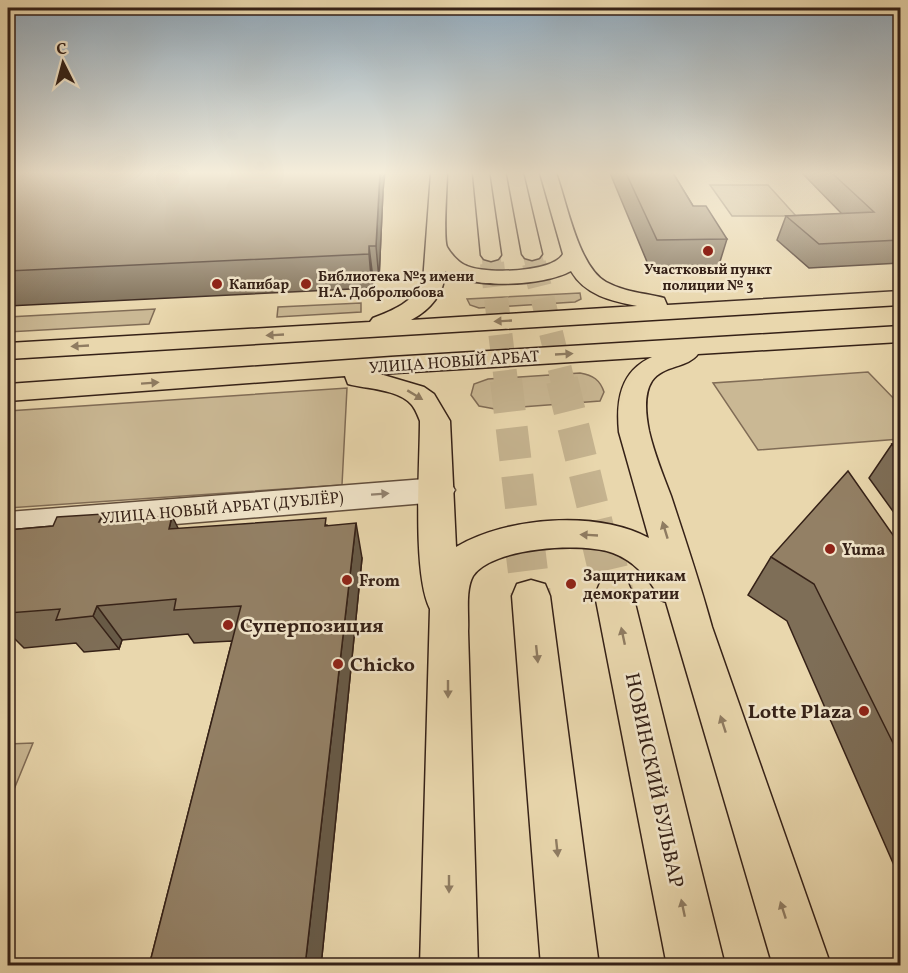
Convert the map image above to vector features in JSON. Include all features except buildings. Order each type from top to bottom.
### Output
[{"type":"main road","points":[[333,332],[377,325],[402,316],[430,293],[434,282],[438,218]]},
{"type":"main road","points":[[487,218],[491,255]]},
{"type":"main road","points":[[525,218],[532,254]]},
{"type":"main road","points":[[563,218],[574,254],[585,276],[599,286],[662,305],[708,309]]},
{"type":"main road","points":[[437,247],[454,267],[477,274],[544,273],[567,267],[572,263],[574,254]]},
{"type":"main road","points":[[8,351],[900,298]]},
{"type":"main road","name":"УЛИЦА НОВЫЙ АРБАТ","points":[[8,393],[391,365],[900,334]]},
{"type":"main road","points":[[730,344],[664,360],[649,368],[639,378],[632,392],[631,412],[634,432],[679,576],[692,627],[801,966]]},
{"type":"main road","points":[[276,375],[332,375],[372,380],[414,393],[424,400],[435,422],[438,553],[448,631]]},
{"type":"main road","points":[[449,966],[448,631],[452,589],[458,568],[467,557],[484,547],[500,542],[583,534],[610,537],[647,554],[659,564],[675,588],[692,627]]},
{"type":"main road","name":"НОВИНСКИЙ БУЛЬВАР","points":[[614,595],[696,966]]},
{"type":"main road","points":[[531,596],[570,966]]},
{"type":"street","name":"УЛИЦА НОВЫЙ АРБАТ (ДУБЛЁР)","points":[[8,525],[438,490]]},
{"type":"shaded area","points":[[580,293],[581,299],[575,302],[479,308],[470,305],[467,299]]},
{"type":"shaded area","points":[[361,303],[361,312],[277,317],[278,307]]},
{"type":"shaded area","points":[[155,309],[149,324],[8,332],[8,317]]},
{"type":"shaded area","points":[[868,372],[900,405],[900,439],[758,450],[713,383]]},
{"type":"shaded area","points":[[580,373],[589,375],[598,381],[604,392],[600,401],[495,409],[479,406],[471,395],[474,384],[488,379]]},
{"type":"shaded area","points":[[347,388],[342,485],[8,508],[8,411]]},
{"type":"shaded area","points":[[33,743],[8,804],[8,744]]},
{"type":"tunnel","points":[[532,254],[535,265]]},
{"type":"tunnel","points":[[491,255],[492,265]]},
{"type":"tunnel","points":[[492,263],[506,382]]},
{"type":"tunnel","points":[[534,263],[563,382]]},
{"type":"tunnel","points":[[506,380],[524,532]]},
{"type":"tunnel","points":[[562,380],[599,532]]},
{"type":"tunnel","points":[[523,531],[531,596]]},
{"type":"tunnel","points":[[599,531],[614,595]]},
{"type":"place","name":"Участковый пункт полиции № 3","points":[[708,251]]},
{"type":"place","name":"Капибар","points":[[217,284]]},
{"type":"place","name":"Библиотека №3 имени Н.А. Добролюбова","points":[[306,284]]},
{"type":"place","name":"Yuma","points":[[830,549]]},
{"type":"place","name":"From","points":[[347,580]]},
{"type":"place","name":"Защитникам демократии","points":[[571,584]]},
{"type":"place","name":"Суперпозиция","points":[[228,625]]},
{"type":"place","name":"Chicko","points":[[338,664]]},
{"type":"place","name":"Lotte Plaza","points":[[864,711]]}]
